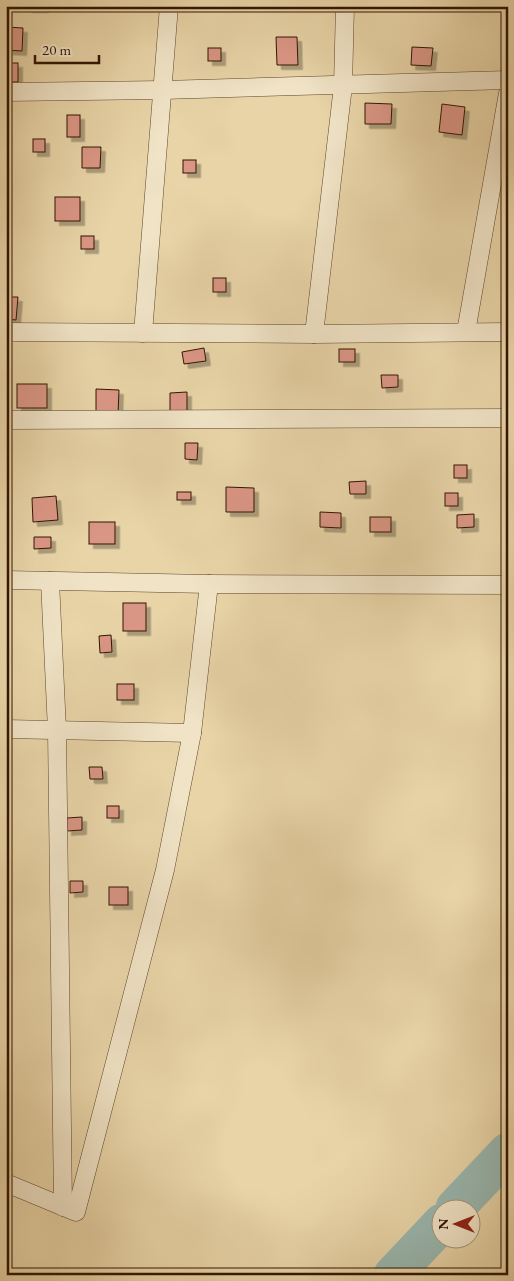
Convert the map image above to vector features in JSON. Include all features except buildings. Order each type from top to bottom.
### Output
[{"type":"street","points":[[143,333],[169,6]]},
{"type":"street","points":[[314,334],[343,86],[345,6]]},
{"type":"street","points":[[6,92],[343,86],[508,80]]},
{"type":"street","points":[[466,332],[508,93]]},
{"type":"street","points":[[6,332],[314,334],[508,332]]},
{"type":"street","points":[[6,420],[508,418]]},
{"type":"street","points":[[6,580],[209,584],[508,585]]},
{"type":"street","points":[[50,581],[57,730],[63,1206]]},
{"type":"street","points":[[6,1183],[76,1212],[165,870],[192,733],[209,584]]},
{"type":"street","points":[[6,729],[192,733]]},
{"type":"waterway","points":[[464,1198],[508,1152]]},
{"type":"waterway","points":[[393,1275],[432,1234]]}]
